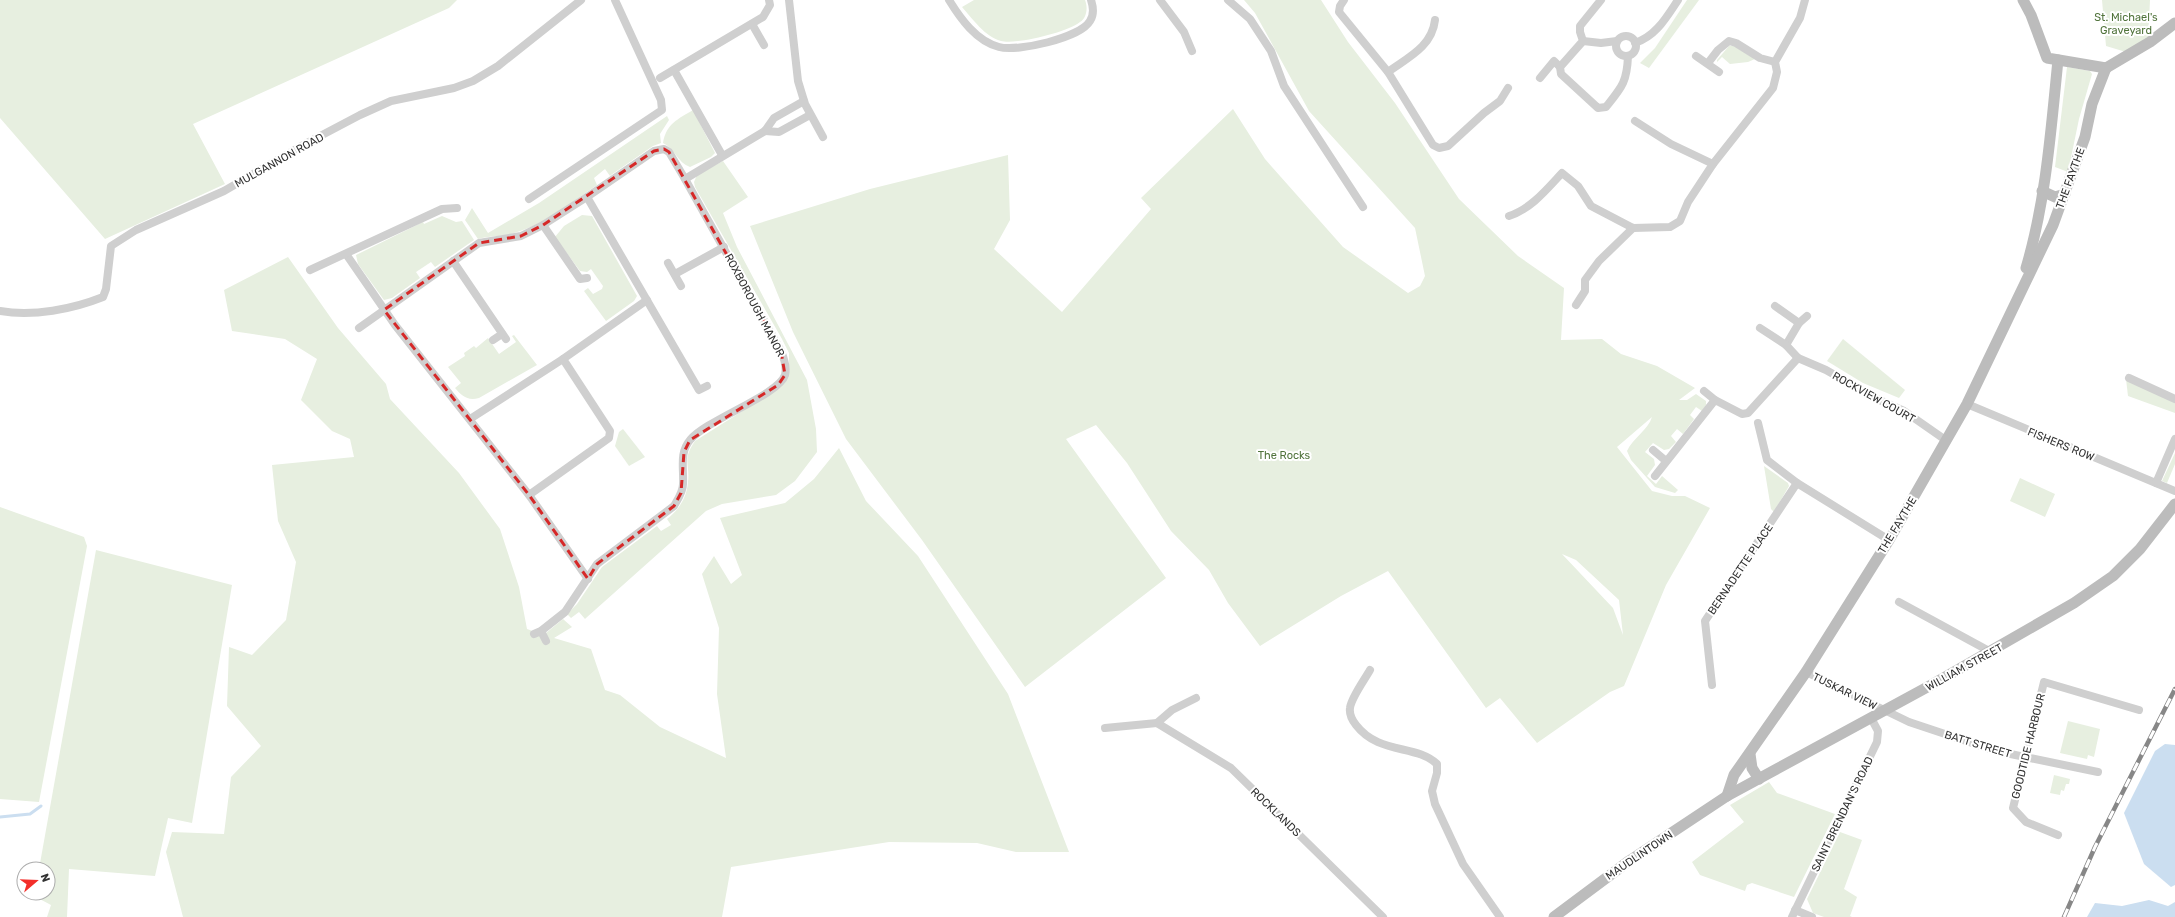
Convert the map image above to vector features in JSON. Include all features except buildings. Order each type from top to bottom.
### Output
[{"type":"street","name":"MULGANNON ROAD","points":[[0,311],[22,314],[84,304],[104,297],[111,246],[136,230],[224,191],[305,144],[391,101],[454,88],[473,81],[498,66],[581,0]]},
{"type":"street","points":[[529,199],[662,110],[661,100],[615,0]]},
{"type":"street","points":[[660,78],[752,24],[766,14],[769,0]]},
{"type":"street","points":[[789,0],[797,75],[804,101],[823,136]]},
{"type":"street","points":[[949,0],[959,16],[977,35],[988,43],[1000,47],[1023,47],[1052,40],[1084,27],[1091,20],[1093,6],[1091,0]]},
{"type":"street","points":[[1160,0],[1184,32],[1192,51]]},
{"type":"street","points":[[1228,0],[1250,19],[1271,51],[1284,86],[1302,116],[1331,155],[1363,207]]},
{"type":"street","points":[[1344,0],[1340,6],[1339,12],[1388,72],[1433,146],[1439,148],[1448,146],[1484,113],[1500,101],[1508,88]]},
{"type":"street","points":[[1583,41],[1580,26],[1601,0]]},
{"type":"street","points":[[1635,43],[1646,39],[1658,29],[1678,0]]},
{"type":"street","points":[[1509,216],[1518,213],[1538,198],[1562,173],[1578,186],[1591,206],[1633,228],[1670,227],[1680,221],[1688,202],[1712,164],[1773,88],[1776,72],[1775,62],[1800,18],[1806,0]]},
{"type":"street","points":[[2023,0],[2031,15],[2047,58],[2106,68],[2150,42],[2175,23]]},
{"type":"street","points":[[1388,72],[1428,42],[1434,32],[1435,20]]},
{"type":"street","points":[[752,24],[764,45]]},
{"type":"street","points":[[1540,78],[1554,61],[1560,67],[1561,74],[1598,108],[1606,107],[1623,85],[1627,71],[1628,56],[1635,49],[1635,43],[1631,37],[1625,36],[1616,41],[1601,43],[1583,41]]},
{"type":"street","points":[[1560,67],[1583,41]]},
{"type":"street","points":[[1616,41],[1617,51],[1622,55],[1628,56]]},
{"type":"street","points":[[1708,63],[1718,50],[1729,41],[1736,43],[1760,58],[1775,62]]},
{"type":"street","points":[[1696,56],[1719,72]]},
{"type":"street","name":"THE FAYTHE","points":[[2024,284],[2026,268],[2035,235],[2042,191],[2058,60]]},
{"type":"street","name":"THE FAYTHE","points":[[1727,796],[1734,775],[1806,672],[1889,540],[1967,404],[2044,243],[2065,194],[2085,137],[2092,104],[2106,68]]},
{"type":"street","points":[[674,70],[722,155]]},
{"type":"street","points":[[765,132],[774,118],[804,101]]},
{"type":"street","points":[[685,178],[722,155],[765,132],[778,132],[810,114]]},
{"type":"street","points":[[1635,121],[1672,144],[1712,164]]},
{"type":"street","name":"ROXBOROUGH MANOR","points":[[359,328],[428,275],[453,261],[479,243],[521,236],[543,225],[659,148],[669,152],[685,178],[782,351],[785,362],[785,375],[778,385],[726,416],[690,440],[684,452],[682,493],[674,506],[597,564],[565,612],[538,632],[546,641]]},
{"type":"street","points":[[2042,191],[2055,197],[2065,194]]},
{"type":"street","points":[[587,197],[699,390],[707,386]]},
{"type":"street","points":[[310,270],[442,209],[456,208]]},
{"type":"street","points":[[543,225],[580,279],[587,278]]},
{"type":"street","points":[[1576,305],[1585,291],[1585,280],[1598,261],[1633,228]]},
{"type":"street","points":[[2035,235],[2044,243]]},
{"type":"street","name":"ROXBOROUGH MANOR","points":[[675,274],[724,247]]},
{"type":"street","points":[[346,254],[384,310],[446,382],[470,419],[529,495],[588,579]]},
{"type":"street","points":[[453,261],[504,336],[493,340]]},
{"type":"street","points":[[668,262],[681,286]]},
{"type":"street","points":[[470,419],[588,344],[625,314],[647,300]]},
{"type":"street","points":[[1776,306],[1799,323]]},
{"type":"street","points":[[1786,345],[1799,323],[1807,316]]},
{"type":"street","name":"ROCKVIEW COURT","points":[[1760,328],[1786,345],[1798,358],[1826,370],[1875,398],[1904,411],[1947,441]]},
{"type":"street","points":[[1704,391],[1715,400],[1742,414],[1748,413],[1798,358]]},
{"type":"street","points":[[529,495],[609,438],[610,431],[563,359]]},
{"type":"street","points":[[2129,378],[2175,399]]},
{"type":"street","points":[[1654,476],[1715,400]]},
{"type":"street","name":"FISHERS ROW","points":[[1967,404],[2175,491]]},
{"type":"street","points":[[1758,423],[1767,460],[1797,483],[1889,540]]},
{"type":"street","points":[[2156,483],[2175,439]]},
{"type":"street","points":[[1653,450],[1666,461]]},
{"type":"street","name":"BERNADETTE PLACE","points":[[1712,685],[1705,621],[1797,483]]},
{"type":"street","name":"WILLIAM STREET","points":[[1727,796],[1991,652],[2114,576],[2140,549],[2175,504]]},
{"type":"street","points":[[1899,602],[1991,652]]},
{"type":"street","points":[[1370,670],[1350,708],[1351,718],[1360,730],[1372,740],[1396,749],[1430,757],[1437,764],[1438,773],[1432,791],[1435,804],[1463,864],[1500,917]]},
{"type":"street","name":"TUSKAR VIEW","points":[[1806,672],[1885,710]]},
{"type":"street","name":"GOODTIDE HARBOUR","points":[[2058,835],[2026,822],[2013,808],[2044,682],[2139,710]]},
{"type":"street","points":[[1105,728],[1157,723],[1172,710],[1196,698]]},
{"type":"street","name":"BATT STREET","points":[[1885,710],[1909,722],[1996,751],[2098,772]]},
{"type":"street","name":"SAINT BRENDAN'S ROAD","points":[[1793,914],[1877,742],[1878,731],[1871,718]]},
{"type":"street","name":"ROCKLANDS","points":[[1157,723],[1231,768],[1383,917]]},
{"type":"street","points":[[1750,754],[1752,768],[1759,779]]},
{"type":"street","name":"MAUDLINTOWN","points":[[1554,917],[1629,861],[1727,796]]},
{"type":"street","points":[[1793,914],[1812,917]]},
{"type":"highlighted area","points":[[664,149],[669,152],[781,351],[785,375],[778,385],[690,440],[684,452],[681,493],[674,506],[597,564],[588,579],[529,495],[384,310],[479,243],[521,236],[543,225],[654,151]]},
{"type":"green space","points":[[0,0],[457,0],[449,8],[193,124],[225,184],[105,239],[0,118]]},
{"type":"green space","points":[[974,0],[1085,0],[1087,9],[1082,20],[1065,30],[1042,37],[1008,42],[995,39],[990,36],[979,27],[962,7]]},
{"type":"green space","name":"The Rocks","points":[[1244,0],[1321,0],[1348,42],[1395,103],[1459,199],[1518,256],[1564,288],[1561,340],[1602,339],[1621,354],[1657,366],[1695,388],[1679,400],[1687,400],[1696,394],[1706,401],[1706,405],[1702,411],[1696,407],[1690,415],[1694,419],[1683,434],[1677,429],[1671,436],[1676,442],[1669,449],[1664,450],[1653,443],[1645,452],[1654,459],[1655,465],[1647,476],[1656,484],[1662,476],[1678,490],[1675,493],[1655,487],[1631,460],[1627,451],[1650,422],[1652,417],[1617,447],[1652,491],[1672,496],[1685,496],[1710,508],[1666,585],[1624,686],[1610,692],[1537,743],[1500,698],[1486,708],[1388,571],[1341,596],[1260,646],[1228,603],[1209,570],[1171,531],[1127,463],[1096,425],[1066,439],[1166,578],[1025,687],[922,540],[846,439],[793,332],[750,226],[870,189],[1008,155],[1010,220],[994,249],[1062,312],[1151,209],[1141,198],[1233,109],[1265,159],[1343,247],[1408,293],[1420,286],[1425,276],[1415,228],[1309,111],[1255,13]],"holes":[[[1562,554],[1576,560],[1619,600],[1623,635],[1613,608]]]},
{"type":"green space","points":[[1687,0],[1699,0],[1649,68],[1640,63],[1655,48]]},
{"type":"green space","name":"St. Michael's Graveyard","points":[[2102,0],[2150,0],[2148,40],[2126,52],[2106,46]]},
{"type":"green space","points":[[1729,46],[1734,46],[1755,59],[1748,62],[1730,64],[1722,57],[1717,62]]},
{"type":"green space","points":[[2067,67],[2090,71],[2092,74],[2079,119],[2068,172],[2055,167]]},
{"type":"green space","points":[[693,110],[715,153],[711,157],[690,167],[682,162],[671,149],[663,143],[670,127],[678,119]]},
{"type":"green space","points":[[667,116],[669,120],[660,134],[661,143],[653,146],[610,176],[605,169],[594,178],[597,185],[536,225],[510,234],[478,239],[465,220],[472,208],[488,233],[539,203]]},
{"type":"green space","points":[[723,161],[748,197],[723,213],[737,247],[807,380],[816,429],[817,452],[795,481],[776,495],[722,504],[706,511],[585,619],[579,612],[571,618],[567,614],[577,604],[602,567],[657,526],[661,531],[671,525],[667,519],[679,507],[686,493],[688,476],[687,462],[691,447],[695,441],[779,388],[789,365],[789,353],[782,339],[695,187],[694,182],[697,175]]},
{"type":"green space","points":[[582,215],[592,216],[637,296],[634,301],[606,321],[584,291],[588,288],[593,294],[602,289],[603,286],[591,269],[587,272],[580,271],[555,237],[564,226]]},
{"type":"green space","points":[[442,216],[456,222],[462,221],[474,240],[435,267],[431,262],[416,272],[420,278],[392,298],[384,300],[358,264],[356,255],[423,222],[424,224]]},
{"type":"green space","points":[[288,257],[338,328],[386,384],[390,399],[459,473],[500,529],[519,587],[527,629],[547,636],[546,633],[563,619],[572,627],[554,638],[591,649],[605,690],[620,695],[660,727],[726,758],[717,694],[719,628],[702,574],[714,556],[731,584],[742,575],[720,518],[785,503],[814,479],[839,448],[866,501],[918,556],[1008,694],[1069,852],[1016,852],[977,843],[889,842],[731,867],[722,917],[183,917],[166,852],[172,832],[224,834],[231,777],[261,746],[227,706],[229,647],[252,655],[286,620],[296,562],[278,521],[272,465],[354,457],[350,439],[332,431],[301,400],[317,359],[285,339],[232,331],[224,290]]},
{"type":"green space","points":[[514,335],[537,365],[479,398],[471,399],[465,397],[455,388],[461,383],[448,367],[465,356],[464,353],[474,346],[476,348],[488,338],[499,354],[516,342],[512,336]]},
{"type":"green space","points":[[1843,339],[1905,390],[1899,398],[1863,383],[1827,361]]},
{"type":"green space","points":[[2126,379],[2175,400],[2175,413],[2128,396]]},
{"type":"green space","points":[[623,429],[645,457],[629,466],[615,446],[619,432]]},
{"type":"green space","points":[[2175,453],[2175,464],[2167,483],[2162,481]]},
{"type":"green space","points":[[1764,466],[1788,483],[1789,486],[1774,512],[1771,509]]},
{"type":"green space","points":[[2020,478],[2055,494],[2045,517],[2010,501]]},
{"type":"green space","points":[[0,507],[84,537],[87,546],[39,802],[0,799]]},
{"type":"green space","points":[[96,550],[232,585],[192,823],[168,818],[155,876],[69,869],[67,917],[47,917],[51,905],[43,901],[56,901],[56,861],[40,861]]},
{"type":"green space","points":[[2068,721],[2100,729],[2094,757],[2088,755],[2087,759],[2060,753]]},
{"type":"green space","points":[[2054,775],[2070,779],[2069,784],[2066,784],[2064,791],[2061,790],[2060,795],[2050,793]]},
{"type":"green space","points":[[1769,782],[1777,793],[1835,814],[1794,897],[1752,883],[1747,885],[1745,891],[1700,875],[1692,862],[1744,822],[1730,805]]},
{"type":"green space","points":[[1840,832],[1862,840],[1844,889],[1857,897],[1850,916],[1852,917],[1824,917],[1813,913],[1807,899]]},
{"type":"water","points":[[2165,744],[2175,745],[2175,885],[2171,887],[2144,864],[2124,813],[2155,751]]},
{"type":"water","points":[[2149,900],[2168,906],[2175,902],[2175,917],[2087,917],[2095,903],[2122,906]]},
{"type":"waterway","points":[[0,817],[30,814],[41,806]]},
{"type":"railway","points":[[2064,917],[2095,847],[2175,689]]}]
